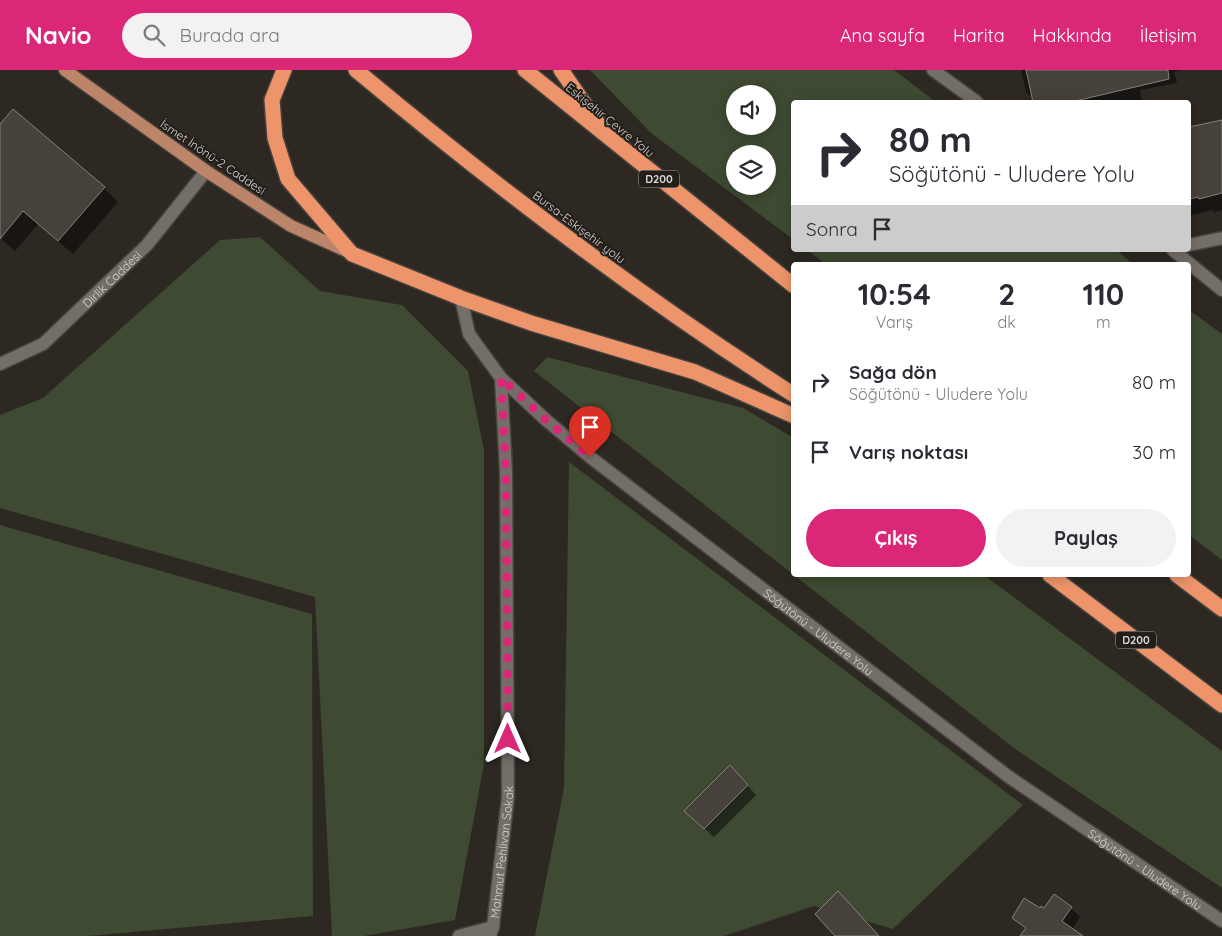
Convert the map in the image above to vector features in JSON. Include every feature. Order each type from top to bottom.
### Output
[{"type":"highway","points":[[284,70],[272,100],[274,138],[288,179],[352,254],[461,298],[550,329],[696,372],[791,415]]},
{"type":"highway","name":"Bursa-Eskişehir yolu","points":[[356,70],[434,135],[578,246],[728,353],[791,393]]},
{"type":"highway","name":"Eskişehir Çevre Yolu","points":[[525,70],[791,284]]},
{"type":"highway","points":[[561,70],[608,138]]},
{"type":"highway","name":"D200","points":[[1053,577],[1222,705]]},
{"type":"highway","points":[[1180,577],[1222,609]]},
{"type":"main road","name":"İsmet İnönü-2 Caddesi","points":[[65,70],[206,171],[291,226],[352,254]]},
{"type":"street","points":[[933,70],[974,100]]},
{"type":"street","name":"Dirlik Caddesi","points":[[0,364],[43,344],[147,245],[206,171]]},
{"type":"street","points":[[1191,246],[1222,238]]},
{"type":"street","points":[[1175,252],[1188,262]]},
{"type":"street","points":[[1191,265],[1222,290]]},
{"type":"street","name":"Söğütönü - Uludere Yolu","points":[[461,298],[469,334],[501,378],[546,420],[590,457],[1001,770],[1222,921]]},
{"type":"street","name":"Mahmut Pehlivan Sokak","points":[[491,931],[508,797],[506,471],[501,378]]},
{"type":"street","points":[[459,936],[491,931]]},
{"type":"green space","points":[[590,70],[894,70],[933,100],[791,100],[791,238],[734,195],[776,195],[776,145],[726,145],[726,189],[651,133]]},
{"type":"green space","points":[[260,237],[320,291],[402,305],[468,371],[484,450],[484,764],[455,920],[364,936],[332,936],[315,597],[0,508],[0,415],[43,398],[220,240]]},
{"type":"green space","points":[[810,252],[1118,252],[1130,262],[823,262]]},
{"type":"green space","points":[[1191,311],[1222,334],[1222,560],[1191,537]]},
{"type":"green space","points":[[547,357],[743,408],[791,436],[791,573],[534,371]]},
{"type":"green space","points":[[569,462],[1023,805],[893,929],[814,906],[724,936],[535,936],[564,788]]},
{"type":"green space","points":[[0,525],[312,614],[313,916],[88,936],[0,936]]},
{"type":"green space","points":[[797,577],[987,577],[1222,751],[1222,888],[1015,749]]},
{"type":"building","points":[[1026,70],[1168,70],[1169,79],[1080,100],[1033,100]]},
{"type":"building","points":[[13,109],[105,187],[58,241],[23,211],[0,239],[0,124]]},
{"type":"building","points":[[1222,120],[1222,193],[1199,199],[1198,197],[1191,199],[1191,127]]},
{"type":"building","points":[[730,765],[748,785],[704,829],[684,811]]},
{"type":"building","points":[[838,891],[879,936],[835,936],[815,914]]},
{"type":"building","points":[[1054,894],[1072,907],[1062,921],[1083,936],[1020,936],[1026,928],[1012,918],[1024,898],[1040,908],[1041,906],[1044,908]]},
{"type":"route","points":[[508,739],[506,471],[501,378],[546,420],[590,457]]}]
